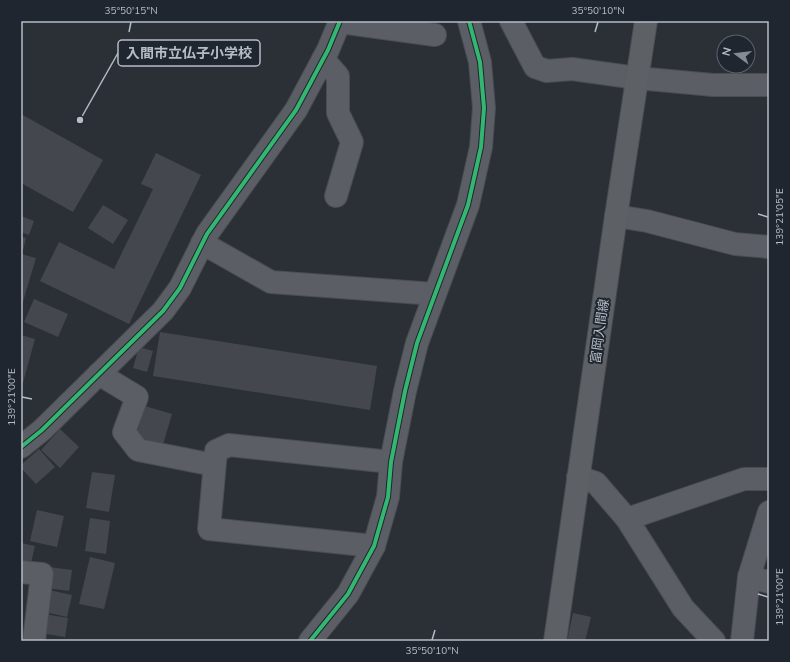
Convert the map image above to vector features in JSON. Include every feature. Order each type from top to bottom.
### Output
[{"type":"main road","name":"富岡入間線","points":[[554,641],[646,21]]},
{"type":"street","points":[[310,641],[348,594],[374,546],[388,497],[391,462],[405,391],[417,344],[468,205],[481,147],[484,108],[480,62],[469,21]]},
{"type":"street","points":[[510,21],[536,67],[547,71],[572,69],[637,78],[712,85],[769,85]]},
{"type":"street","points":[[21,447],[42,430],[163,311],[180,288],[207,234],[296,110],[323,59],[340,22],[435,35]]},
{"type":"street","points":[[323,59],[338,76],[338,113],[352,142],[336,196]]},
{"type":"street","points":[[616,216],[647,221],[735,244],[769,247]]},
{"type":"street","points":[[202,243],[271,282],[435,294]]},
{"type":"street","points":[[99,374],[137,397],[124,432],[138,450],[214,466]]},
{"type":"street","points":[[374,546],[209,529],[216,451],[229,445],[391,462]]},
{"type":"street","points":[[578,477],[596,482],[627,519],[683,608],[714,641]]},
{"type":"street","points":[[627,519],[744,479],[769,479]]},
{"type":"street","points":[[742,641],[759,580],[769,512]]},
{"type":"street","points":[[21,572],[42,574],[34,641]]},
{"type":"building","points":[[21,114],[103,160],[73,212],[21,183]]},
{"type":"building","points":[[156,153],[201,175],[129,324],[40,281],[59,242],[114,269],[153,189],[141,184]]},
{"type":"building","points":[[103,205],[128,220],[113,244],[88,228]]},
{"type":"building","points":[[21,216],[34,221],[29,235],[21,232]]},
{"type":"building","points":[[21,237],[26,238],[23,250],[21,250]]},
{"type":"building","points":[[21,254],[36,258],[22,305],[21,304]]},
{"type":"building","points":[[34,299],[68,314],[58,337],[24,322]]},
{"type":"building","points":[[160,332],[377,366],[370,410],[153,376]]},
{"type":"building","points":[[21,335],[35,339],[21,390]]},
{"type":"building","points":[[139,347],[153,351],[147,372],[133,368]]},
{"type":"building","points":[[145,406],[172,414],[162,448],[135,439]]},
{"type":"building","points":[[60,429],[79,447],[60,468],[41,450]]},
{"type":"building","points":[[39,449],[55,467],[36,484],[21,468],[21,465]]},
{"type":"building","points":[[92,472],[115,475],[109,512],[86,508]]},
{"type":"building","points":[[37,510],[64,516],[57,547],[30,541]]},
{"type":"building","points":[[90,518],[110,521],[106,554],[85,551]]},
{"type":"building","points":[[21,543],[35,546],[30,567],[21,565]]},
{"type":"building","points":[[90,557],[115,563],[104,609],[79,604]]},
{"type":"building","points":[[49,567],[72,570],[69,591],[46,588]]},
{"type":"building","points":[[49,590],[72,595],[67,617],[45,612]]},
{"type":"building","points":[[573,613],[591,617],[585,641],[567,641]]},
{"type":"building","points":[[44,614],[68,618],[65,637],[41,633]]},
{"type":"cycle path","points":[[21,447],[42,430],[163,311],[180,288],[207,234],[296,110],[328,50],[340,21]]},
{"type":"cycle path","points":[[310,641],[348,594],[374,546],[388,497],[391,462],[405,391],[417,343],[468,205],[481,147],[484,108],[480,62],[469,21]]},
{"type":"place","name":"入間市立仏子小学校","points":[[80,120]]}]
